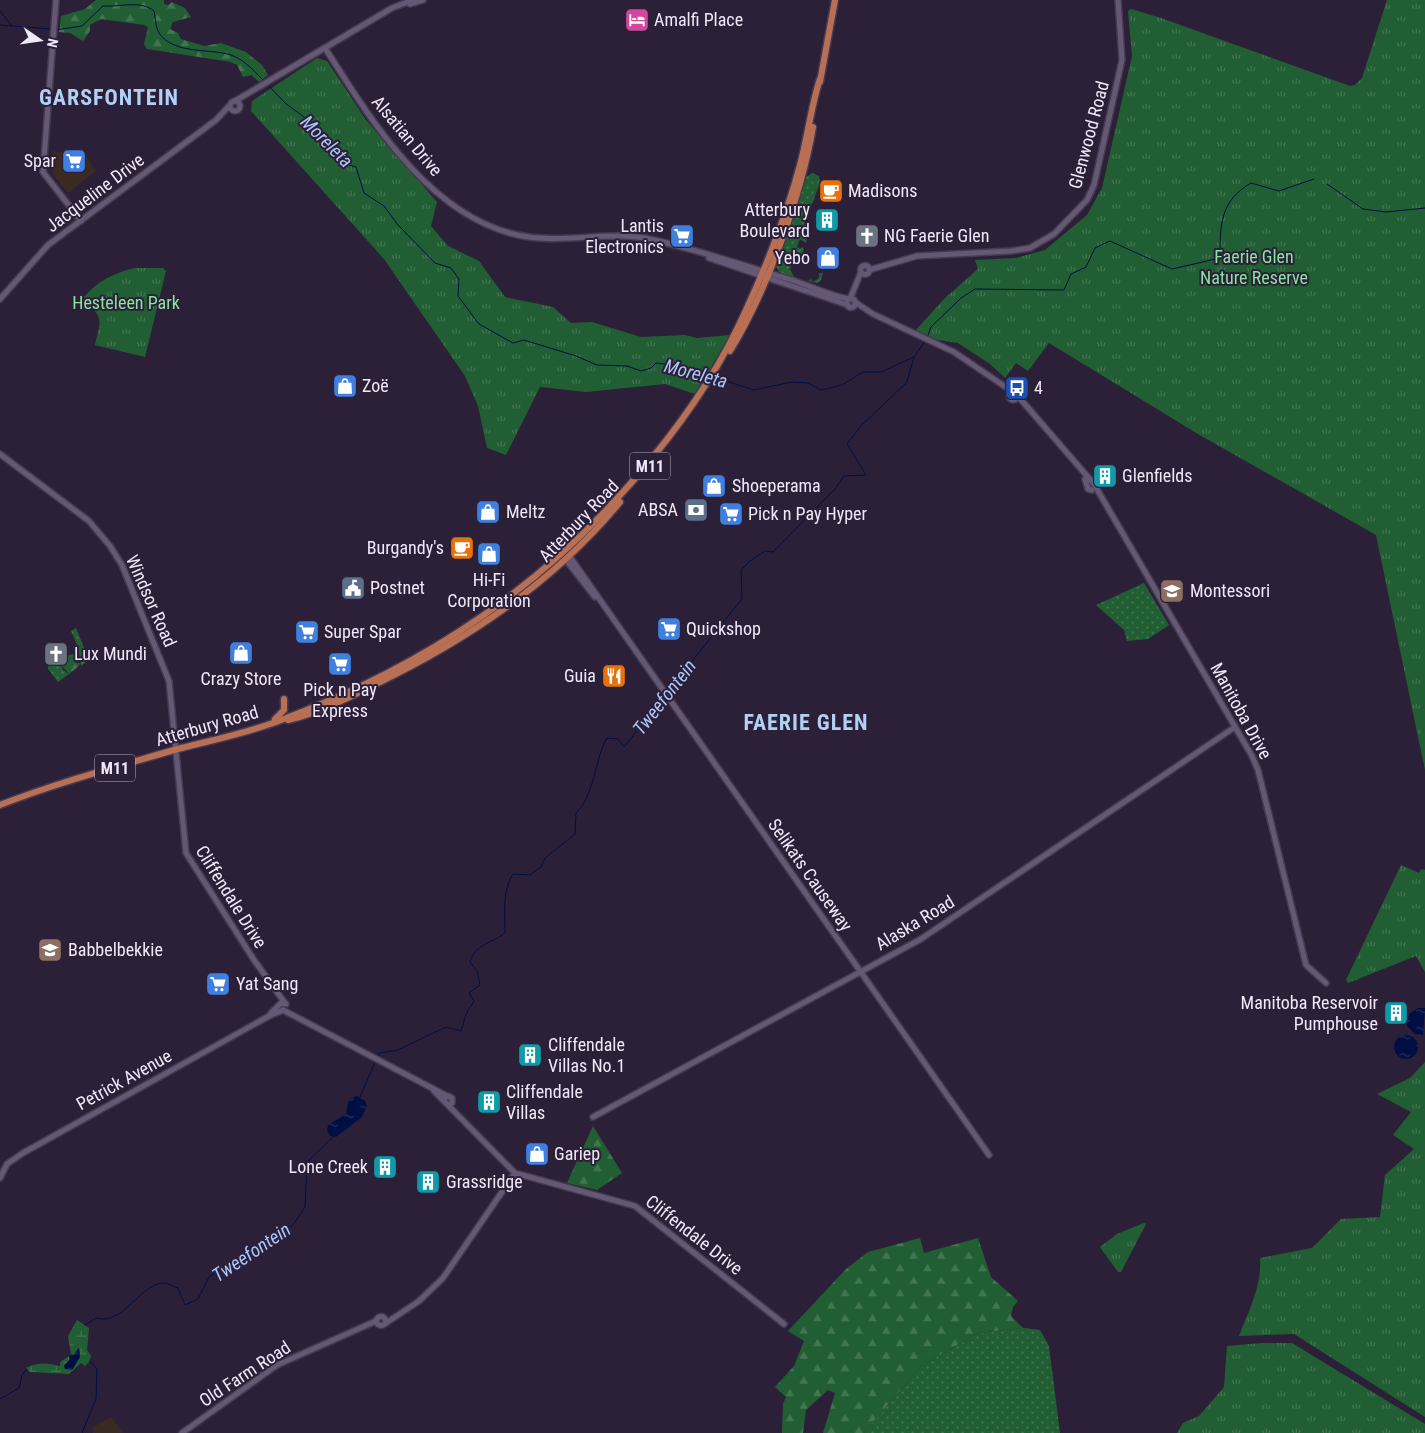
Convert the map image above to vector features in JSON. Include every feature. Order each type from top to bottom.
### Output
[{"type":"main road","name":"Atterbury Road","points":[[278,721],[295,718],[323,708],[412,668],[516,600],[568,559],[644,474],[679,430],[720,365],[764,274],[796,181],[820,79],[835,0]]},
{"type":"main road","name":"Atterbury Road","points":[[0,805],[35,792],[278,721],[396,670],[452,637],[512,597],[562,554],[617,499],[667,440],[706,387]]},
{"type":"main road","points":[[268,724],[284,712],[284,699]]},
{"type":"street","points":[[56,0],[44,172],[81,221]]},
{"type":"street","name":"Jacqueline Drive","points":[[0,299],[42,251],[216,120],[232,103],[391,10],[414,0]]},
{"type":"street","name":"Jacqueline Drive","points":[[391,10],[423,0]]},
{"type":"street","name":"Glenwood Road","points":[[851,302],[866,271],[878,266],[927,255],[1010,251],[1030,248],[1050,237],[1079,209],[1089,196],[1094,185],[1121,63],[1118,0]]},
{"type":"street","name":"Alsatian Drive","points":[[325,48],[368,116],[422,178],[439,194],[478,220],[512,233],[531,237],[610,234],[646,238],[692,250],[764,274]]},
{"type":"street","name":"Jacqueline Drive","points":[[216,120],[239,109],[240,105],[260,87]]},
{"type":"street","points":[[234,111],[232,103],[240,105]]},
{"type":"street","name":"Manitoba Drive","points":[[764,274],[851,302],[954,352],[1004,386],[1025,404],[1084,476],[1131,547],[1257,767],[1306,965],[1326,983]]},
{"type":"street","name":"Windsor Road","points":[[0,454],[89,521],[116,555],[132,587],[169,681],[175,750]]},
{"type":"street","name":"Selikats Causeway","points":[[568,559],[607,610],[989,1155]]},
{"type":"street","name":"Alaska Road","points":[[593,1117],[938,928],[1235,727]]},
{"type":"street","name":"Cliffendale Drive","points":[[175,750],[186,853],[276,992],[283,1007],[434,1091],[448,1101],[514,1172],[635,1206],[784,1324]]},
{"type":"street","name":"Petrick Avenue","points":[[0,1178],[8,1164],[16,1157],[283,1007]]},
{"type":"street","name":"Old Farm Road","points":[[182,1433],[277,1365],[307,1350],[377,1323],[382,1326],[386,1321],[407,1310],[428,1294],[445,1276],[514,1172]]},
{"type":"shaded area","points":[[53,151],[85,154],[96,171],[68,193],[52,173]]},
{"type":"shaded area","points":[[111,1417],[123,1433],[93,1433],[93,1427]]},
{"type":"green space","points":[[96,0],[164,0],[164,4],[168,5],[172,2],[185,8],[191,17],[173,22],[170,29],[178,33],[181,39],[204,46],[221,43],[246,52],[262,65],[268,75],[259,82],[252,75],[243,77],[237,65],[231,62],[147,49],[144,44],[148,27],[144,25],[101,19],[90,25],[90,31],[83,41],[70,33],[59,32],[61,16],[85,9]]},
{"type":"green space","name":"Faerie Glen Nature Reserve","points":[[1387,0],[1425,0],[1425,770],[1376,535],[1198,434],[1049,343],[1028,371],[1016,363],[1005,378],[990,364],[958,343],[933,339],[915,331],[944,299],[978,269],[975,260],[1016,258],[1045,250],[1087,215],[1102,188],[1132,56],[1128,11],[1131,9],[1161,18],[1350,86],[1355,85],[1362,78]]},
{"type":"green space","points":[[317,58],[327,61],[366,120],[437,202],[431,226],[448,246],[479,261],[505,297],[553,307],[571,323],[592,322],[641,337],[685,335],[697,338],[730,335],[695,394],[665,384],[586,392],[540,387],[506,455],[487,448],[478,406],[465,376],[384,259],[251,111],[252,101]]},
{"type":"green space","points":[[812,173],[817,180],[816,190],[789,269],[792,277],[779,272],[776,266],[805,178]]},
{"type":"green space","points":[[812,173],[819,176],[820,183],[805,223],[803,239],[807,239],[806,243],[800,239],[797,247],[804,249],[802,255],[800,253],[794,255],[790,269],[794,277],[804,280],[792,277],[789,269],[816,190],[817,180]]},
{"type":"green space","name":"Hesteleen Park","points":[[135,268],[163,268],[166,271],[145,357],[95,345],[99,326],[98,316],[85,302],[84,297],[107,278]]},
{"type":"green space","points":[[819,273],[823,273],[821,280],[817,283],[808,281],[811,279],[813,282],[819,278]]},
{"type":"green space","points":[[1144,583],[1169,625],[1148,639],[1127,641],[1124,630],[1096,605]]},
{"type":"green space","points":[[76,628],[89,660],[81,666],[78,647],[71,631]]},
{"type":"green space","points":[[76,653],[76,663],[80,663],[79,666],[69,674],[61,665],[67,656]]},
{"type":"green space","points":[[64,660],[61,665],[63,670],[69,674],[58,682],[48,669],[49,663]]},
{"type":"green space","points":[[1401,865],[1419,873],[1421,869],[1425,870],[1425,972],[1416,956],[1348,983],[1346,980]]},
{"type":"green space","points":[[1425,1062],[1425,1417],[1294,1334],[1239,1336],[1257,1288],[1260,1258],[1312,1248],[1341,1219],[1380,1217],[1385,1175],[1414,1149],[1393,1135],[1411,1112],[1377,1094],[1410,1078]]},
{"type":"green space","points":[[593,1126],[622,1173],[597,1190],[567,1183]]},
{"type":"green space","points":[[1144,1223],[1146,1224],[1121,1272],[1118,1272],[1100,1247],[1117,1234]]},
{"type":"green space","points":[[920,1238],[924,1253],[978,1238],[991,1277],[1018,1301],[1013,1307],[1011,1316],[1023,1328],[978,1333],[921,1366],[864,1433],[823,1433],[835,1393],[828,1390],[806,1410],[803,1433],[782,1433],[783,1404],[786,1397],[775,1387],[794,1366],[804,1341],[788,1331],[846,1269],[868,1252]]},
{"type":"green space","points":[[77,1320],[89,1328],[87,1350],[91,1356],[89,1362],[85,1366],[81,1363],[69,1374],[30,1372],[26,1368],[39,1364],[60,1366],[60,1362],[69,1356],[70,1361],[64,1366],[73,1369],[79,1356],[79,1351],[78,1348],[74,1355],[71,1354],[68,1336]]},
{"type":"green space","points":[[1023,1328],[1040,1330],[1049,1346],[1060,1433],[864,1433],[921,1366],[978,1333]]},
{"type":"green space","points":[[1292,1343],[1425,1424],[1425,1433],[1177,1433],[1183,1423],[1199,1416],[1224,1387],[1227,1346]]},
{"type":"water","points":[[1418,1008],[1425,1008],[1423,1035],[1415,1034],[1407,1026],[1409,1014]]},
{"type":"water","points":[[1406,1035],[1411,1036],[1417,1042],[1417,1052],[1411,1058],[1406,1059],[1401,1058],[1395,1052],[1394,1047],[1395,1042],[1401,1036]]},
{"type":"water","points":[[357,1096],[365,1101],[367,1106],[362,1117],[336,1137],[330,1136],[327,1130],[328,1125],[346,1114],[349,1101]]},
{"type":"water","points":[[79,1348],[80,1357],[72,1370],[65,1369],[64,1366],[70,1359],[69,1356],[74,1355]]},
{"type":"waterway","name":"Moreleta","points":[[55,30],[82,26],[103,6],[143,6],[154,11],[159,33],[174,45],[193,50],[231,55],[245,63],[264,81]]},
{"type":"waterway","points":[[0,11],[12,26]]},
{"type":"waterway","name":"Moreleta","points":[[0,25],[51,29]]},
{"type":"waterway","name":"Moreleta","points":[[267,84],[285,103],[304,117],[332,151],[346,164],[356,167],[364,193],[384,206],[398,225],[435,263],[451,268],[459,279],[458,296],[479,324],[513,343],[524,340],[576,356],[597,365],[627,366],[641,371],[651,368],[656,363],[683,366],[692,372],[708,375]]},
{"type":"waterway","name":"Moreleta","points":[[927,338],[931,327],[961,298],[975,289],[1064,290],[1071,274],[1086,267],[1095,248],[1110,241],[1172,269],[1220,258],[1220,235],[1224,215],[1233,198],[1241,190],[1251,183],[1279,191],[1314,179]]},
{"type":"waterway","name":"Moreleta","points":[[1327,184],[1363,209],[1386,212],[1425,208]]},
{"type":"waterway","name":"Moreleta","points":[[714,377],[754,390],[792,382],[808,383],[821,390],[842,385],[863,372],[881,372],[914,357],[925,341]]},
{"type":"waterway","name":"Tweefontein","points":[[667,692],[742,599],[741,570],[765,551],[773,552],[835,489],[844,476],[866,475],[847,444],[861,426],[907,382],[914,357]]},
{"type":"waterway","name":"Tweefontein","points":[[377,1058],[379,1053],[398,1050],[446,1027],[461,1031],[466,1014],[474,1001],[469,993],[480,985],[477,971],[470,962],[472,956],[479,948],[505,933],[506,895],[509,881],[513,874],[530,875],[541,867],[545,858],[575,834],[576,813],[587,797],[607,738],[618,739],[624,747],[665,696]]},
{"type":"waterway","name":"Tweefontein","points":[[360,1097],[375,1062]]},
{"type":"waterway","name":"Tweefontein","points":[[85,1325],[96,1318],[106,1319],[115,1316],[155,1285],[166,1283],[178,1288],[185,1305],[198,1299],[209,1277],[293,1225],[305,1207],[307,1162],[333,1137]]},
{"type":"waterway","points":[[82,1433],[96,1399],[97,1369],[90,1361]]},
{"type":"waterway","name":"Tweefontein","points":[[0,1399],[19,1388],[22,1375],[27,1369]]},
{"type":"place","name":"Amalfi Place","points":[[637,20]]},
{"type":"place","name":"Spar","points":[[74,161]]},
{"type":"place","name":"Madisons","points":[[831,191]]},
{"type":"place","name":"Atterbury Boulevard","points":[[827,220]]},
{"type":"place","name":"Lantis Electronics","points":[[682,236]]},
{"type":"place","name":"NG Faerie Glen","points":[[867,236]]},
{"type":"place","name":"Yebo","points":[[828,258]]},
{"type":"place","name":"Zoë","points":[[345,386]]},
{"type":"place","name":"4","points":[[1017,388]]},
{"type":"place","name":"Glenfields","points":[[1105,476]]},
{"type":"place","name":"Shoeperama","points":[[714,486]]},
{"type":"place","name":"ABSA","points":[[696,510]]},
{"type":"place","name":"Meltz","points":[[488,512]]},
{"type":"place","name":"Pick n Pay Hyper","points":[[731,514]]},
{"type":"place","name":"Burgandy's","points":[[462,548]]},
{"type":"place","name":"Hi-Fi Corporation","points":[[489,554]]},
{"type":"place","name":"Postnet","points":[[353,588]]},
{"type":"place","name":"Montessori","points":[[1172,591]]},
{"type":"place","name":"Quickshop","points":[[669,629]]},
{"type":"place","name":"Super Spar","points":[[307,632]]},
{"type":"place","name":"Crazy Store","points":[[241,653]]},
{"type":"place","name":"Lux Mundi","points":[[56,654]]},
{"type":"place","name":"Pick n Pay Express","points":[[340,664]]},
{"type":"place","name":"Guia","points":[[614,676]]},
{"type":"place","name":"Babbelbekkie","points":[[50,950]]},
{"type":"place","name":"Yat Sang","points":[[218,984]]},
{"type":"place","name":"Manitoba Reservoir Pumphouse","points":[[1396,1013]]},
{"type":"place","name":"Cliffendale Villas No.1","points":[[530,1055]]},
{"type":"place","name":"Cliffendale Villas","points":[[489,1102]]},
{"type":"place","name":"Gariep","points":[[537,1154]]},
{"type":"place","name":"Lone Creek","points":[[385,1167]]},
{"type":"place","name":"Grassridge","points":[[428,1182]]},
{"type":"district","name":"GARSFONTEIN","points":[[109,97]]},
{"type":"district","name":"FAERIE GLEN","points":[[806,722]]}]
